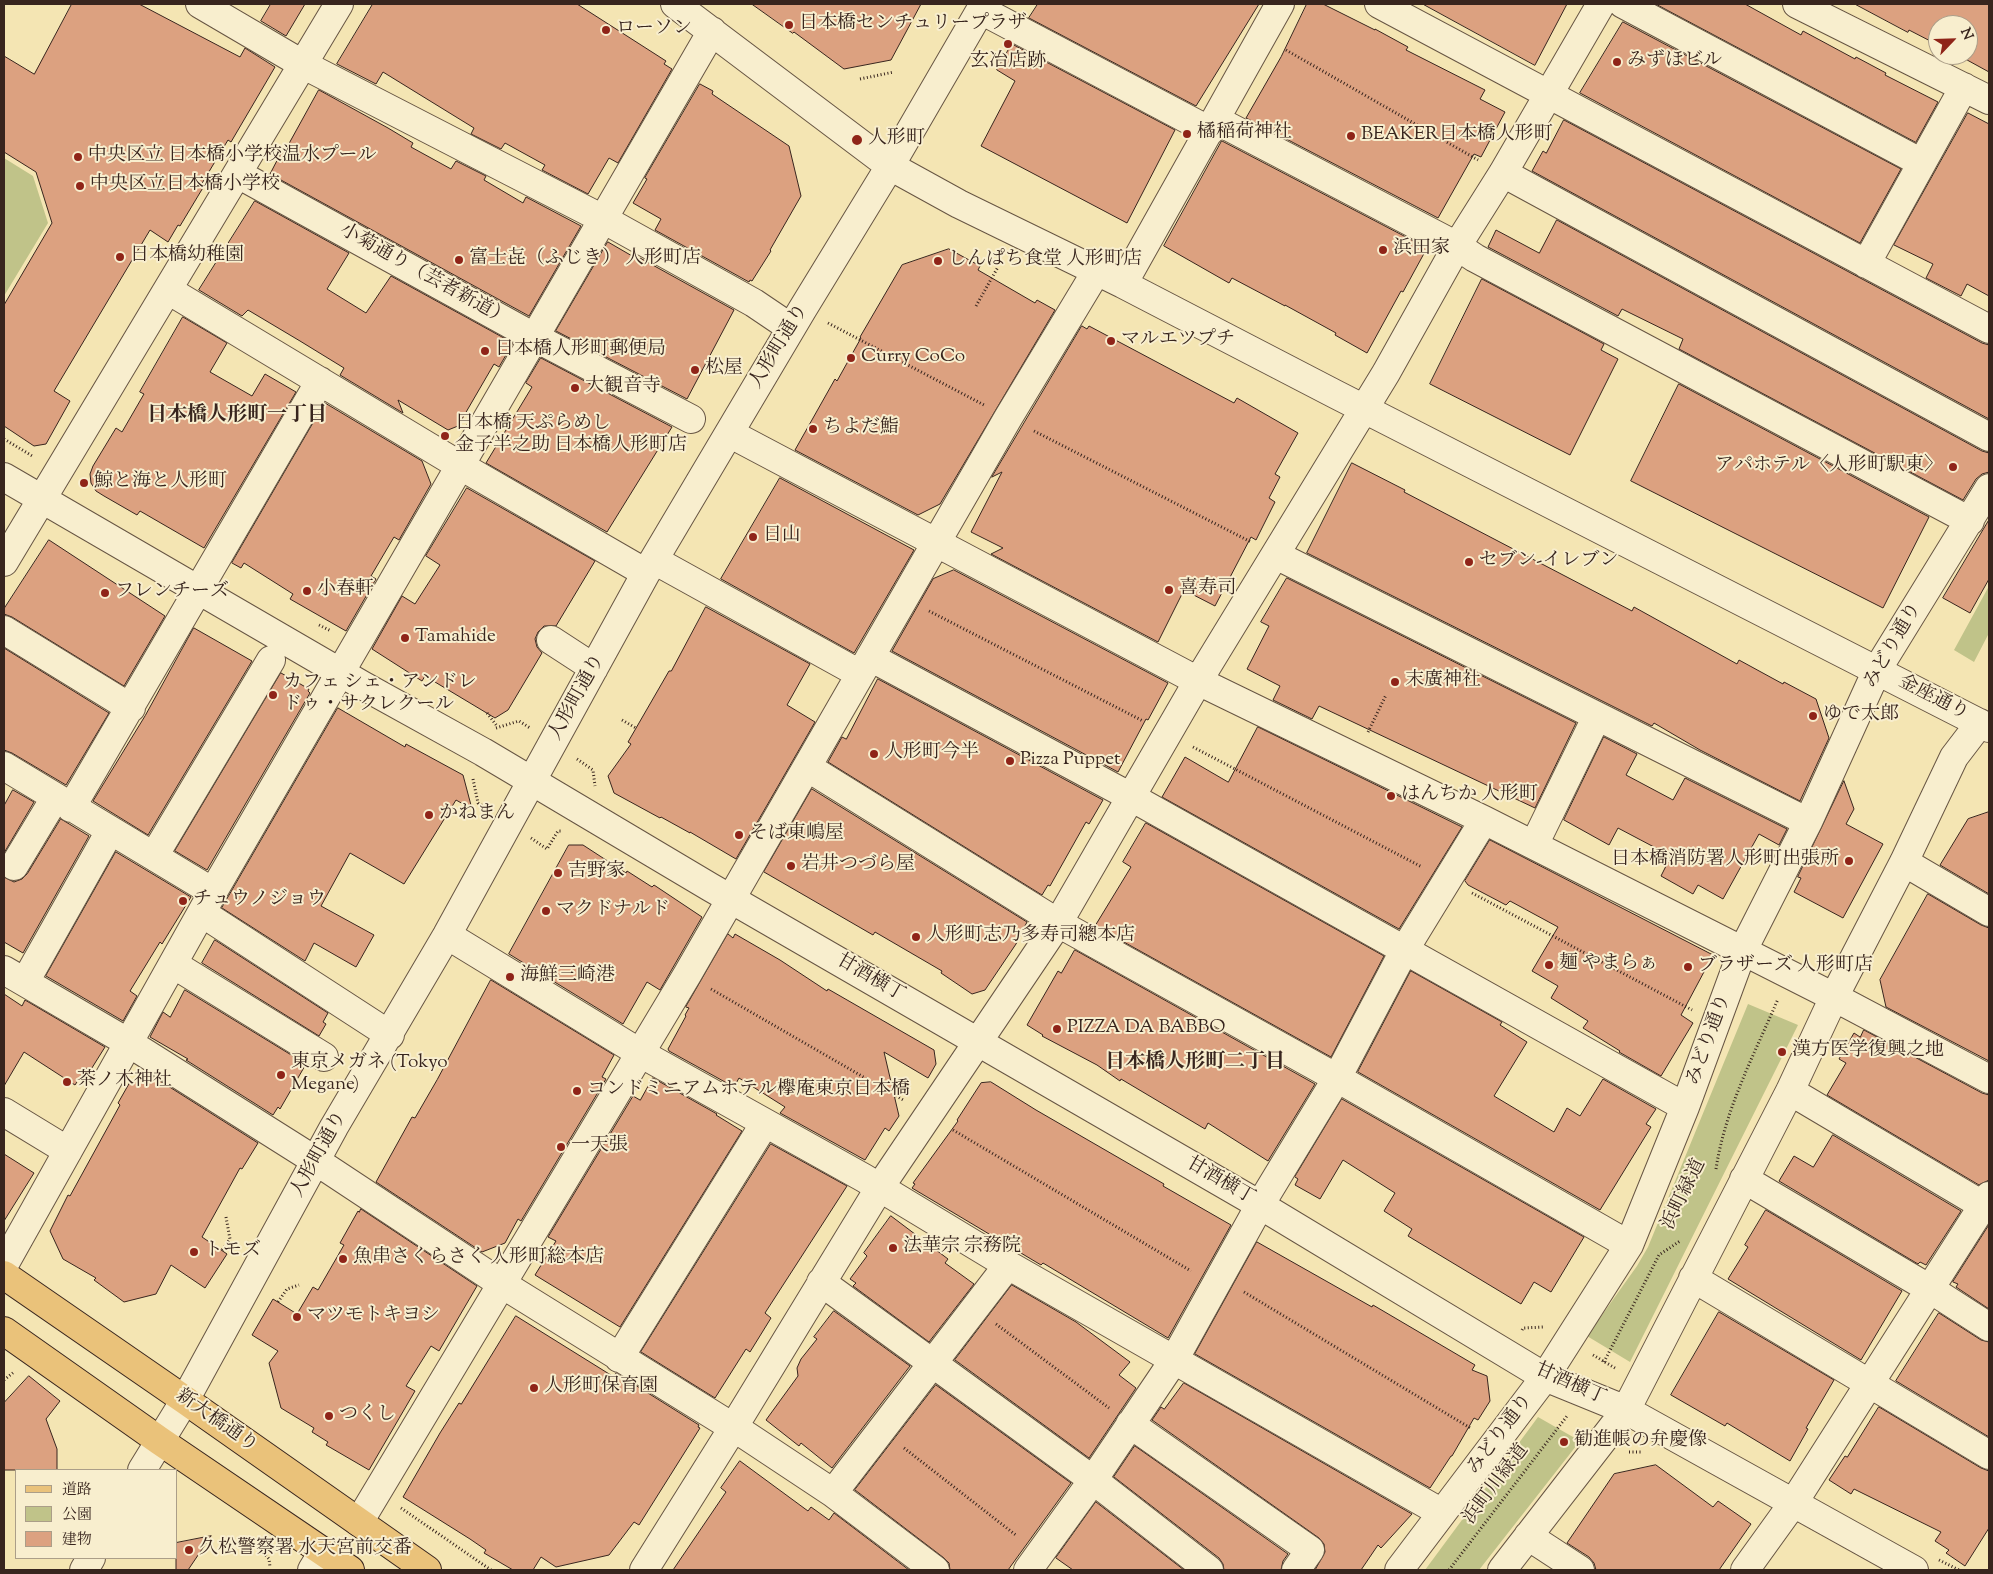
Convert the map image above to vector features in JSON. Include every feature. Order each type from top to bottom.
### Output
[{"type":"main road","name":"新大橋通り","points":[[4,1276],[186,1400],[426,1570]]},
{"type":"main road","points":[[4,1331],[160,1441],[318,1561],[350,1570]]},
{"type":"street","points":[[200,4],[304,65],[603,219],[754,303],[797,319]]},
{"type":"street","points":[[4,562],[339,4]]},
{"type":"street","points":[[1123,284],[1280,4]]},
{"type":"street","points":[[1379,4],[1989,329]]},
{"type":"street","points":[[644,1570],[880,1187],[1058,923],[1198,681],[1365,409],[1457,246],[1494,168],[1548,93],[1601,4]]},
{"type":"street","points":[[1623,4],[1922,163]]},
{"type":"street","points":[[1798,4],[1989,100]]},
{"type":"street","points":[[983,7],[1213,125],[1457,246],[1475,258],[1970,521]]},
{"type":"street","name":"人形町通り","points":[[143,1469],[186,1400],[334,1127],[390,1035],[447,935],[650,566],[983,7]]},
{"type":"street","points":[[4,1265],[208,902],[603,219],[697,14]]},
{"type":"street","name":"金座通り","points":[[697,14],[890,166],[958,204],[1123,284],[1985,725]]},
{"type":"street","points":[[1866,264],[1964,87]]},
{"type":"street","points":[[1494,168],[1989,437]]},
{"type":"street","name":"小菊通り（芸者新道）","points":[[238,174],[534,337],[691,419]]},
{"type":"street","points":[[359,1522],[732,898],[1008,418],[1096,272]]},
{"type":"street","points":[[168,290],[459,465],[650,566],[865,666],[1131,797],[1686,1106]]},
{"type":"street","points":[[14,866],[63,803],[131,708],[320,381]]},
{"type":"street","points":[[729,433],[1198,681],[1534,845],[1834,997],[1989,1079]]},
{"type":"street","name":"甘酒横丁","points":[[4,477],[198,591],[483,752],[1260,1205],[1545,1377],[1626,1410],[1914,1570]]},
{"type":"street","name":"みどり通り","points":[[1399,1570],[1545,1377],[1629,1245],[1686,1106],[1742,952],[1808,822],[1878,670],[1989,488]]},
{"type":"street","points":[[1276,555],[1808,822]]},
{"type":"street","points":[[4,630],[131,708]]},
{"type":"street","points":[[551,640],[594,668]]},
{"type":"street","points":[[154,856],[271,660]]},
{"type":"street","points":[[1534,845],[1596,716]]},
{"type":"street","points":[[1502,1570],[1626,1410],[1790,1091],[1834,997],[1904,862],[1954,757],[1985,725]]},
{"type":"street","points":[[4,766],[154,856],[208,902],[390,1035]]},
{"type":"street","points":[[807,767],[1058,923],[1336,1078],[1629,1245]]},
{"type":"street","points":[[1034,1562],[1093,1480],[1174,1360],[1260,1205],[1336,1078],[1406,949],[1484,820]]},
{"type":"street","points":[[110,831],[14,976],[129,1044],[316,1162],[502,1284],[733,1428],[833,1493],[935,1570]]},
{"type":"street","points":[[1904,862],[1989,912]]},
{"type":"street","points":[[447,935],[640,1052],[880,1187],[1008,1265],[1442,1513]]},
{"type":"street","points":[[173,964],[324,1057]]},
{"type":"street","points":[[1745,1570],[1794,1502],[1930,1289],[1987,1204],[1790,1091]]},
{"type":"street","points":[[4,1112],[68,1151]]},
{"type":"street","points":[[619,1358],[765,1123]]},
{"type":"street","points":[[1744,1178],[1930,1289],[1989,1327]]},
{"type":"street","points":[[833,1493],[1008,1265]]},
{"type":"street","points":[[1693,1278],[1989,1454]]},
{"type":"street","points":[[821,1282],[1093,1480],[1209,1570]]},
{"type":"street","points":[[1130,1424],[1310,1550],[1296,1570]]},
{"type":"street","points":[[1528,1536],[1580,1570]]},
{"type":"street","points":[[84,1570],[90,1559]]},
{"type":"path","points":[[1262,36],[1494,168]]},
{"type":"path","points":[[860,79],[894,72]]},
{"type":"path","points":[[976,306],[998,267]]},
{"type":"path","points":[[797,319],[1008,418],[1276,555]]},
{"type":"path","points":[[4,439],[34,457]]},
{"type":"path","points":[[1356,758],[1386,695]]},
{"type":"path","points":[[488,713],[497,726]]},
{"type":"path","points":[[622,720],[636,728]]},
{"type":"path","points":[[1447,880],[1716,1023]]},
{"type":"path","name":"浜町緑道","points":[[1716,1170],[1730,1111],[1778,999]]},
{"type":"path","points":[[222,1250],[230,1240],[226,1217]]},
{"type":"path","name":"浜町緑道","points":[[1604,1362],[1659,1255],[1683,1239]]},
{"type":"path","points":[[1220,1278],[1495,1443]]},
{"type":"path","points":[[278,1302],[287,1289],[299,1285]]},
{"type":"path","points":[[975,1309],[1130,1424]]},
{"type":"path","name":"浜町川緑道","points":[[1450,1570],[1567,1416]]},
{"type":"path","points":[[882,1430],[1034,1562]]},
{"type":"path","points":[[378,1492],[491,1570]]},
{"type":"path","points":[[262,1550],[270,1559],[270,1567]]},
{"type":"green space","points":[[4,158],[33,176],[48,223],[4,296]]},
{"type":"green space","points":[[1989,586],[1989,633],[1974,662],[1954,650]]},
{"type":"green space","points":[[1748,1004],[1798,1025],[1630,1362],[1587,1336],[1637,1266],[1648,1247]]},
{"type":"green space","points":[[1538,1417],[1580,1441],[1479,1570],[1425,1570]]},
{"type":"building","points":[[72,4],[139,4],[240,57],[245,48],[275,67],[231,142],[228,140],[201,185],[204,186],[168,242],[150,230],[54,391],[70,401],[46,444],[34,446],[4,426],[4,305],[52,223],[36,172],[4,152],[4,56],[34,74]]},
{"type":"building","points":[[271,4],[305,4],[286,36],[261,21]]},
{"type":"building","points":[[373,4],[577,4],[666,61],[664,64],[672,69],[618,163],[609,158],[588,194],[542,170],[545,165],[505,143],[501,149],[471,134],[474,128],[383,72],[376,84],[337,64]]},
{"type":"building","points":[[752,4],[921,4],[891,60],[844,69]]},
{"type":"building","points":[[1038,4],[1259,4],[1196,106],[1029,18]]},
{"type":"building","points":[[1307,4],[1323,4],[1408,47],[1406,50],[1485,90],[1480,99],[1505,112],[1481,157],[1474,154],[1438,218],[1246,118],[1281,57]]},
{"type":"building","points":[[1423,4],[1567,4],[1535,65]]},
{"type":"building","points":[[1656,4],[1745,4],[1801,35],[1803,31],[1855,59],[1856,57],[1886,73],[1885,75],[1938,102],[1916,142]]},
{"type":"building","points":[[1855,4],[1989,4],[1989,72],[1976,65],[1978,65],[1978,15],[1928,15],[1928,40],[1909,30],[1908,32]]},
{"type":"building","points":[[1623,22],[1901,169],[1860,243],[1580,93]]},
{"type":"building","points":[[1012,44],[1175,130],[1127,223],[981,146],[1015,81],[997,70]]},
{"type":"building","points":[[700,84],[713,91],[712,94],[789,146],[801,196],[771,251],[752,281],[750,280],[749,282],[655,230],[661,219],[633,203],[647,179],[645,178]]},
{"type":"building","points":[[319,90],[388,128],[413,143],[411,147],[451,169],[456,161],[486,176],[484,180],[523,203],[526,197],[581,226],[529,316],[270,174]]},
{"type":"building","points":[[1968,113],[1989,124],[1989,296],[1967,284],[1961,296],[1926,278],[1933,264],[1894,245]]},
{"type":"building","points":[[1564,120],[1982,343],[1989,345],[1989,419],[1532,171],[1543,151],[1546,153]]},
{"type":"building","points":[[1222,141],[1427,248],[1367,353],[1335,335],[1336,333],[1285,305],[1232,278],[1229,283],[1164,246]]},
{"type":"building","points":[[255,201],[349,253],[327,289],[366,313],[391,276],[513,343],[499,367],[494,364],[458,426],[448,430],[398,400],[403,413],[340,375],[344,368],[300,341],[248,310],[242,316],[199,290]]},
{"type":"building","points":[[1557,220],[1982,451],[1989,453],[1989,472],[1982,474],[1976,479],[1963,500],[1679,349],[1683,339],[1622,309],[1618,316],[1488,247],[1496,230],[1539,253]]},
{"type":"building","points":[[608,242],[734,310],[687,399],[556,331]]},
{"type":"building","points":[[949,249],[980,266],[978,270],[1035,303],[1037,300],[1055,310],[940,504],[918,515],[795,450],[835,379],[837,381],[902,265]]},
{"type":"building","points":[[1482,279],[1604,344],[1601,350],[1618,359],[1570,455],[1430,384]]},
{"type":"building","points":[[183,317],[227,343],[210,372],[252,396],[265,374],[296,392],[204,548],[140,511],[137,515],[96,491],[91,483],[90,474],[116,428],[122,432],[144,394],[140,392]]},
{"type":"building","points":[[1082,326],[1087,329],[1089,326],[1234,403],[1237,398],[1298,433],[1275,474],[1280,477],[1269,498],[1275,502],[1256,540],[1251,537],[1215,606],[1184,590],[1158,642],[991,554],[1003,548],[971,532],[1002,472],[992,477]]},
{"type":"building","points":[[541,358],[672,427],[607,532],[486,463],[532,387],[526,383]]},
{"type":"building","points":[[1679,384],[1929,517],[1883,608],[1631,481]]},
{"type":"building","points":[[325,403],[422,461],[431,484],[399,540],[394,537],[371,576],[376,579],[346,631],[290,599],[293,594],[244,563],[241,568],[232,563]]},
{"type":"building","points":[[1352,463],[1632,611],[1634,607],[1737,664],[1739,660],[1783,684],[1784,682],[1816,699],[1829,738],[1800,801],[1700,750],[1654,723],[1652,726],[1307,553]]},
{"type":"building","points":[[780,478],[914,550],[854,653],[721,579]]},
{"type":"building","points":[[467,488],[595,561],[556,626],[544,626],[538,632],[535,639],[537,647],[542,653],[508,710],[495,718],[425,676],[422,681],[372,649],[402,596],[415,604],[440,565],[426,556]]},
{"type":"building","points":[[1989,520],[1989,579],[1970,613],[1943,598]]},
{"type":"building","points":[[49,540],[165,616],[124,686],[12,617],[4,614],[4,609]]},
{"type":"building","points":[[954,570],[1168,683],[1148,720],[1146,719],[1118,772],[892,651],[933,579]]},
{"type":"building","points":[[1287,578],[1576,723],[1535,808],[1319,706],[1312,719],[1273,700],[1280,686],[1247,669],[1269,626],[1261,622]]},
{"type":"building","points":[[706,607],[810,664],[787,705],[815,722],[736,859],[690,832],[614,793],[608,776],[631,744],[628,742],[669,671],[671,671]]},
{"type":"building","points":[[194,628],[252,661],[148,835],[93,801],[145,716]]},
{"type":"building","points":[[4,648],[109,713],[66,785],[4,750]]},
{"type":"building","points":[[281,673],[309,689],[310,693],[207,870],[175,851]]},
{"type":"building","points":[[878,679],[1103,800],[1089,824],[1086,822],[1050,886],[1048,885],[1042,895],[828,762],[842,737],[846,739]]},
{"type":"building","points":[[338,708],[405,747],[406,744],[463,775],[472,809],[456,800],[404,884],[350,853],[321,906],[374,935],[356,967],[314,943],[305,961],[222,908]]},
{"type":"building","points":[[1258,727],[1462,827],[1399,929],[1162,797],[1185,757],[1228,782]]},
{"type":"building","points":[[1604,737],[1637,754],[1626,775],[1673,800],[1685,778],[1787,829],[1779,845],[1759,834],[1723,899],[1698,885],[1693,894],[1661,876],[1671,856],[1618,828],[1609,845],[1564,820]]},
{"type":"building","points":[[1844,781],[1854,809],[1846,824],[1883,844],[1843,918],[1794,892],[1801,878],[1798,877]]},
{"type":"building","points":[[812,789],[1027,922],[1016,944],[985,990],[972,994],[941,973],[942,971],[875,932],[873,935],[764,872]]},
{"type":"building","points":[[13,790],[34,802],[4,853],[4,806]]},
{"type":"building","points":[[1989,812],[1989,894],[1940,865],[1968,819]]},
{"type":"building","points":[[61,819],[89,836],[23,953],[4,942],[4,877],[14,882],[22,879],[27,874]]},
{"type":"building","points":[[1146,823],[1384,956],[1331,1057],[1095,926],[1131,867],[1123,862]]},
{"type":"building","points":[[1490,840],[1713,955],[1681,1015],[1693,1023],[1661,1076],[1619,1052],[1583,1028],[1588,1021],[1551,998],[1558,986],[1532,971],[1558,927],[1510,901],[1506,905],[1468,885],[1465,881]]},
{"type":"building","points":[[569,845],[583,845],[626,873],[627,871],[652,887],[654,885],[702,917],[660,990],[647,982],[623,1024],[509,954]]},
{"type":"building","points":[[116,852],[191,897],[162,944],[160,942],[130,991],[137,996],[123,1021],[46,976]]},
{"type":"building","points":[[1928,894],[1989,928],[1989,1061],[1886,1007],[1880,980]]},
{"type":"building","points":[[728,934],[733,938],[735,934],[780,960],[827,991],[828,989],[934,1050],[936,1064],[928,1078],[884,1052],[899,1116],[889,1131],[885,1128],[865,1160],[780,1113],[785,1107],[739,1078],[734,1087],[669,1051],[668,1049],[686,1016],[689,1008],[686,1007]]},
{"type":"building","points":[[215,940],[328,1013],[323,1022],[326,1024],[319,1036],[202,963]]},
{"type":"building","points":[[1075,950],[1315,1084],[1268,1161],[1208,1123],[1205,1129],[1121,1079],[1120,1081],[1097,1065],[1042,1036],[1027,1025],[1058,971],[1061,973]]},
{"type":"building","points":[[1411,971],[1502,1022],[1500,1025],[1527,1042],[1494,1096],[1554,1132],[1567,1108],[1580,1116],[1603,1079],[1656,1109],[1646,1124],[1651,1127],[1600,1210],[1358,1072]]},
{"type":"building","points":[[491,980],[614,1055],[602,1077],[606,1079],[521,1221],[518,1219],[505,1243],[482,1252],[376,1182],[412,1117],[415,1118],[437,1080]]},
{"type":"building","points":[[185,990],[306,1064],[280,1109],[278,1107],[273,1115],[186,1060],[188,1059],[150,1037],[163,1012],[170,1017]]},
{"type":"building","points":[[4,994],[22,1006],[25,1000],[105,1047],[90,1071],[86,1068],[75,1085],[24,1052],[4,1086]]},
{"type":"building","points":[[1864,1030],[1989,1095],[1989,1180],[1979,1185],[1827,1095],[1846,1063],[1839,1059],[1854,1033],[1860,1037]]},
{"type":"building","points":[[149,1074],[258,1143],[242,1169],[240,1168],[202,1237],[227,1254],[205,1288],[171,1265],[156,1294],[124,1302],[94,1280],[96,1278],[63,1259],[50,1231],[68,1195],[70,1196],[120,1105],[118,1103],[130,1082]]},
{"type":"building","points":[[653,1078],[717,1114],[742,1131],[620,1327],[535,1275],[556,1241],[548,1237],[633,1096],[640,1100]]},
{"type":"building","points":[[991,1082],[1231,1225],[1168,1338],[1043,1263],[1041,1265],[912,1188],[915,1184],[913,1183],[958,1121],[981,1083]]},
{"type":"building","points":[[1342,1099],[1584,1237],[1551,1292],[1534,1282],[1521,1304],[1408,1236],[1412,1229],[1384,1211],[1395,1193],[1343,1160],[1320,1199],[1295,1185],[1298,1179],[1295,1177]]},
{"type":"building","points":[[1833,1135],[1961,1211],[1926,1265],[1920,1262],[1918,1264],[1779,1181],[1794,1156],[1813,1167]]},
{"type":"building","points":[[771,1144],[847,1186],[765,1313],[771,1318],[750,1352],[746,1349],[715,1398],[641,1352]]},
{"type":"building","points":[[4,1154],[34,1173],[4,1221]]},
{"type":"building","points":[[361,1209],[477,1286],[439,1351],[431,1346],[406,1386],[415,1391],[369,1470],[326,1445],[328,1442],[312,1432],[314,1428],[281,1408],[269,1363],[278,1351],[252,1335],[273,1299],[297,1314],[313,1287],[318,1290],[344,1245],[340,1243],[358,1211]]},
{"type":"building","points":[[1766,1210],[1902,1291],[1861,1360],[1728,1279],[1748,1247],[1745,1245]]},
{"type":"building","points":[[891,1216],[948,1259],[945,1263],[974,1284],[929,1342],[853,1286],[856,1283],[850,1279],[867,1256],[864,1253]]},
{"type":"building","points":[[1989,1225],[1989,1309],[1956,1287],[1958,1284],[1953,1282]]},
{"type":"building","points":[[1257,1242],[1372,1307],[1373,1305],[1475,1365],[1472,1370],[1487,1376],[1490,1401],[1478,1420],[1474,1418],[1452,1456],[1430,1488],[1195,1354]]},
{"type":"building","points":[[1012,1285],[1076,1322],[1130,1362],[1119,1375],[1136,1388],[1089,1458],[955,1360]]},
{"type":"building","points":[[834,1311],[910,1366],[832,1468],[801,1443],[799,1446],[766,1420],[798,1376],[797,1368],[801,1359],[817,1339],[814,1337]]},
{"type":"building","points":[[1719,1312],[1834,1380],[1806,1428],[1808,1429],[1790,1461],[1727,1423],[1725,1426],[1671,1395]]},
{"type":"building","points":[[1939,1313],[1981,1340],[1989,1342],[1989,1437],[1896,1381]]},
{"type":"building","points":[[516,1316],[614,1377],[616,1373],[699,1425],[698,1427],[700,1428],[639,1525],[634,1522],[609,1555],[556,1567],[541,1557],[533,1570],[513,1570],[484,1553],[486,1550],[470,1539],[403,1497],[440,1433],[459,1403],[461,1404]]},
{"type":"building","points":[[29,1376],[60,1401],[46,1419],[57,1449],[57,1469],[4,1470],[4,1403]]},
{"type":"building","points":[[1184,1383],[1412,1514],[1381,1548],[1378,1545],[1361,1570],[1315,1570],[1325,1552],[1324,1544],[1319,1538],[1152,1420],[1161,1407],[1164,1409]]},
{"type":"building","points":[[936,1385],[1071,1483],[1008,1570],[950,1570],[949,1563],[944,1558],[855,1490]]},
{"type":"building","points":[[1879,1407],[1989,1471],[1989,1528],[1965,1566],[1946,1553],[1949,1550],[1935,1541],[1941,1532],[1854,1489],[1851,1494],[1829,1480],[1845,1456],[1847,1457]]},
{"type":"building","points":[[1135,1446],[1288,1554],[1283,1561],[1281,1570],[1224,1570],[1219,1558],[1114,1477]]},
{"type":"building","points":[[740,1461],[808,1511],[811,1507],[829,1520],[834,1513],[909,1570],[673,1570],[726,1492],[721,1488]]},
{"type":"building","points":[[1656,1465],[1713,1507],[1718,1501],[1751,1524],[1719,1570],[1596,1570],[1594,1563],[1589,1557],[1567,1543],[1614,1474]]},
{"type":"building","points":[[1096,1502],[1184,1570],[1073,1570],[1056,1558]]},
{"type":"building","name":"久松警察署 水天宮前交番","points":[[211,1536],[188,1570],[176,1570],[178,1543]]},
{"type":"place","name":"日本橋センチュリープラザ","points":[[789,25]]},
{"type":"place","name":"ローソン","points":[[606,30]]},
{"type":"place","name":"玄冶店跡","points":[[1008,44]]},
{"type":"place","name":"みずほビル","points":[[1617,62]]},
{"type":"place","name":"橘稲荷神社","points":[[1187,134]]},
{"type":"place","name":"BEAKER日本橋人形町","points":[[1351,136]]},
{"type":"place","name":"人形町","points":[[857,140]]},
{"type":"place","name":"中央区立 日本橋小学校温水プール","points":[[78,157]]},
{"type":"place","name":"中央区立日本橋小学校","points":[[80,186]]},
{"type":"place","name":"浜田家","points":[[1383,250]]},
{"type":"place","name":"日本橋幼稚園","points":[[120,257]]},
{"type":"place","name":"富士㐂（ふじき） 人形町店","points":[[459,260]]},
{"type":"place","name":"しんぱち食堂 人形町店","points":[[938,261]]},
{"type":"place","name":"マルエツプチ","points":[[1111,341]]},
{"type":"place","name":"日本橋人形町郵便局","points":[[485,351]]},
{"type":"place","name":"Curry CoCo","points":[[851,358]]},
{"type":"place","name":"松屋","points":[[695,370]]},
{"type":"place","name":"大観音寺","points":[[575,388]]},
{"type":"place","name":"ちよだ鮨","points":[[813,429]]},
{"type":"place","name":"日本橋 天ぷらめし 金子半之助 日本橋人形町店","points":[[445,436]]},
{"type":"place","name":"アパホテル〈人形町駅東〉","points":[[1953,467]]},
{"type":"place","name":"鯨と海と人形町","points":[[84,483]]},
{"type":"place","name":"日山","points":[[753,537]]},
{"type":"place","name":"セブン-イレブン","points":[[1469,562]]},
{"type":"place","name":"喜寿司","points":[[1169,590]]},
{"type":"place","name":"小春軒","points":[[307,591]]},
{"type":"place","name":"フレンチーズ","points":[[105,593]]},
{"type":"place","name":"Tamahide","points":[[405,638]]},
{"type":"place","name":"末廣神社","points":[[1395,682]]},
{"type":"place","name":"カフェ シェ・アンドレ ドゥ・サクレクール","points":[[273,695]]},
{"type":"place","name":"ゆで太郎","points":[[1813,716]]},
{"type":"place","name":"人形町今半","points":[[874,754]]},
{"type":"place","name":"Pizza Puppet","points":[[1010,761]]},
{"type":"place","name":"はんちか 人形町","points":[[1391,796]]},
{"type":"place","name":"かねまん","points":[[429,815]]},
{"type":"place","name":"そば東嶋屋","points":[[739,835]]},
{"type":"place","name":"日本橋消防署人形町出張所","points":[[1849,861]]},
{"type":"place","name":"岩井つづら屋","points":[[791,866]]},
{"type":"place","name":"吉野家","points":[[558,873]]},
{"type":"place","name":"チュウノジョウ","points":[[183,901]]},
{"type":"place","name":"マクドナルド","points":[[546,911]]},
{"type":"place","name":"人形町志乃多寿司總本店","points":[[916,937]]},
{"type":"place","name":"麺 やまらぁ","points":[[1549,965]]},
{"type":"place","name":"ブラザーズ 人形町店","points":[[1688,967]]},
{"type":"place","name":"海鮮三崎港","points":[[510,977]]},
{"type":"place","name":"PIZZA DA BABBO","points":[[1057,1029]]},
{"type":"place","name":"漢方医学復興之地","points":[[1782,1052]]},
{"type":"place","name":"東京メガネ (Tokyo Megane)","points":[[281,1075]]},
{"type":"place","name":"茶ノ木神社","points":[[67,1082]]},
{"type":"place","name":"コンドミニアムホテル欅庵東京日本橋","points":[[577,1091]]},
{"type":"place","name":"一天張","points":[[561,1147]]},
{"type":"place","name":"法華宗 宗務院","points":[[893,1248]]},
{"type":"place","name":"トモズ","points":[[194,1252]]},
{"type":"place","name":"魚串さくらさく 人形町総本店","points":[[343,1259]]},
{"type":"place","name":"マツモトキヨシ","points":[[297,1317]]},
{"type":"place","name":"人形町保育園","points":[[534,1388]]},
{"type":"place","name":"つくし","points":[[329,1416]]},
{"type":"place","name":"勧進帳の弁慶像","points":[[1564,1442]]},
{"type":"place","name":"久松警察署 水天宮前交番","points":[[189,1550]]},
{"type":"district","name":"日本橋人形町一丁目","points":[[237,417]]},
{"type":"district","name":"日本橋人形町二丁目","points":[[1195,1064]]}]
